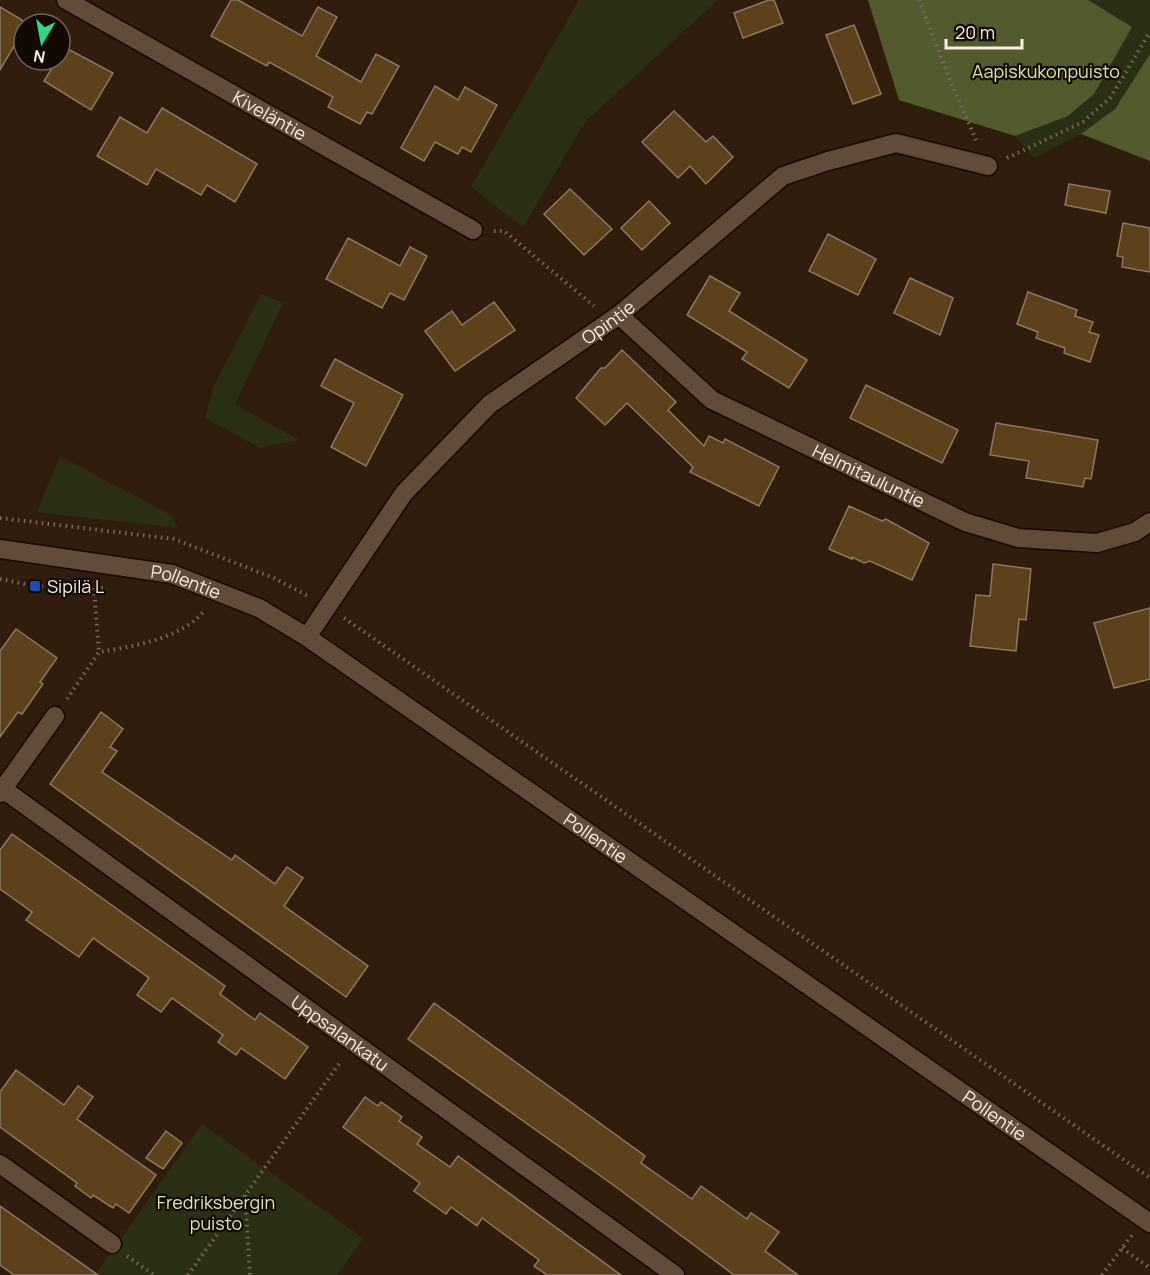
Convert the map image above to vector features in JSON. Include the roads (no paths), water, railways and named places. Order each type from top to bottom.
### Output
[{"type":"street","name":"Kiveläntie","points":[[66,0],[473,230]]},
{"type":"street","name":"Opintie","points":[[307,637],[404,493],[490,404],[615,318],[783,176],[845,156],[896,143],[988,166]]},
{"type":"street","name":"Helmitauluntie","points":[[615,318],[712,400],[965,522],[1018,538],[1096,543],[1135,532],[1150,522]]},
{"type":"street","name":"Pollentie","points":[[0,549],[172,574],[260,608],[307,637],[1147,1221]]},
{"type":"street","points":[[2,791],[55,716]]},
{"type":"street","name":"Uppsalankatu","points":[[2,791],[675,1275]]},
{"type":"street","points":[[0,1164],[112,1244]]},
{"type":"place","name":"Sipilä L","points":[[35,586]]},
{"type":"park label","name":"Aapiskukonpuisto","points":[[1046,71]]},
{"type":"park label","name":"Fredriksbergin puisto","points":[[216,1212]]}]
